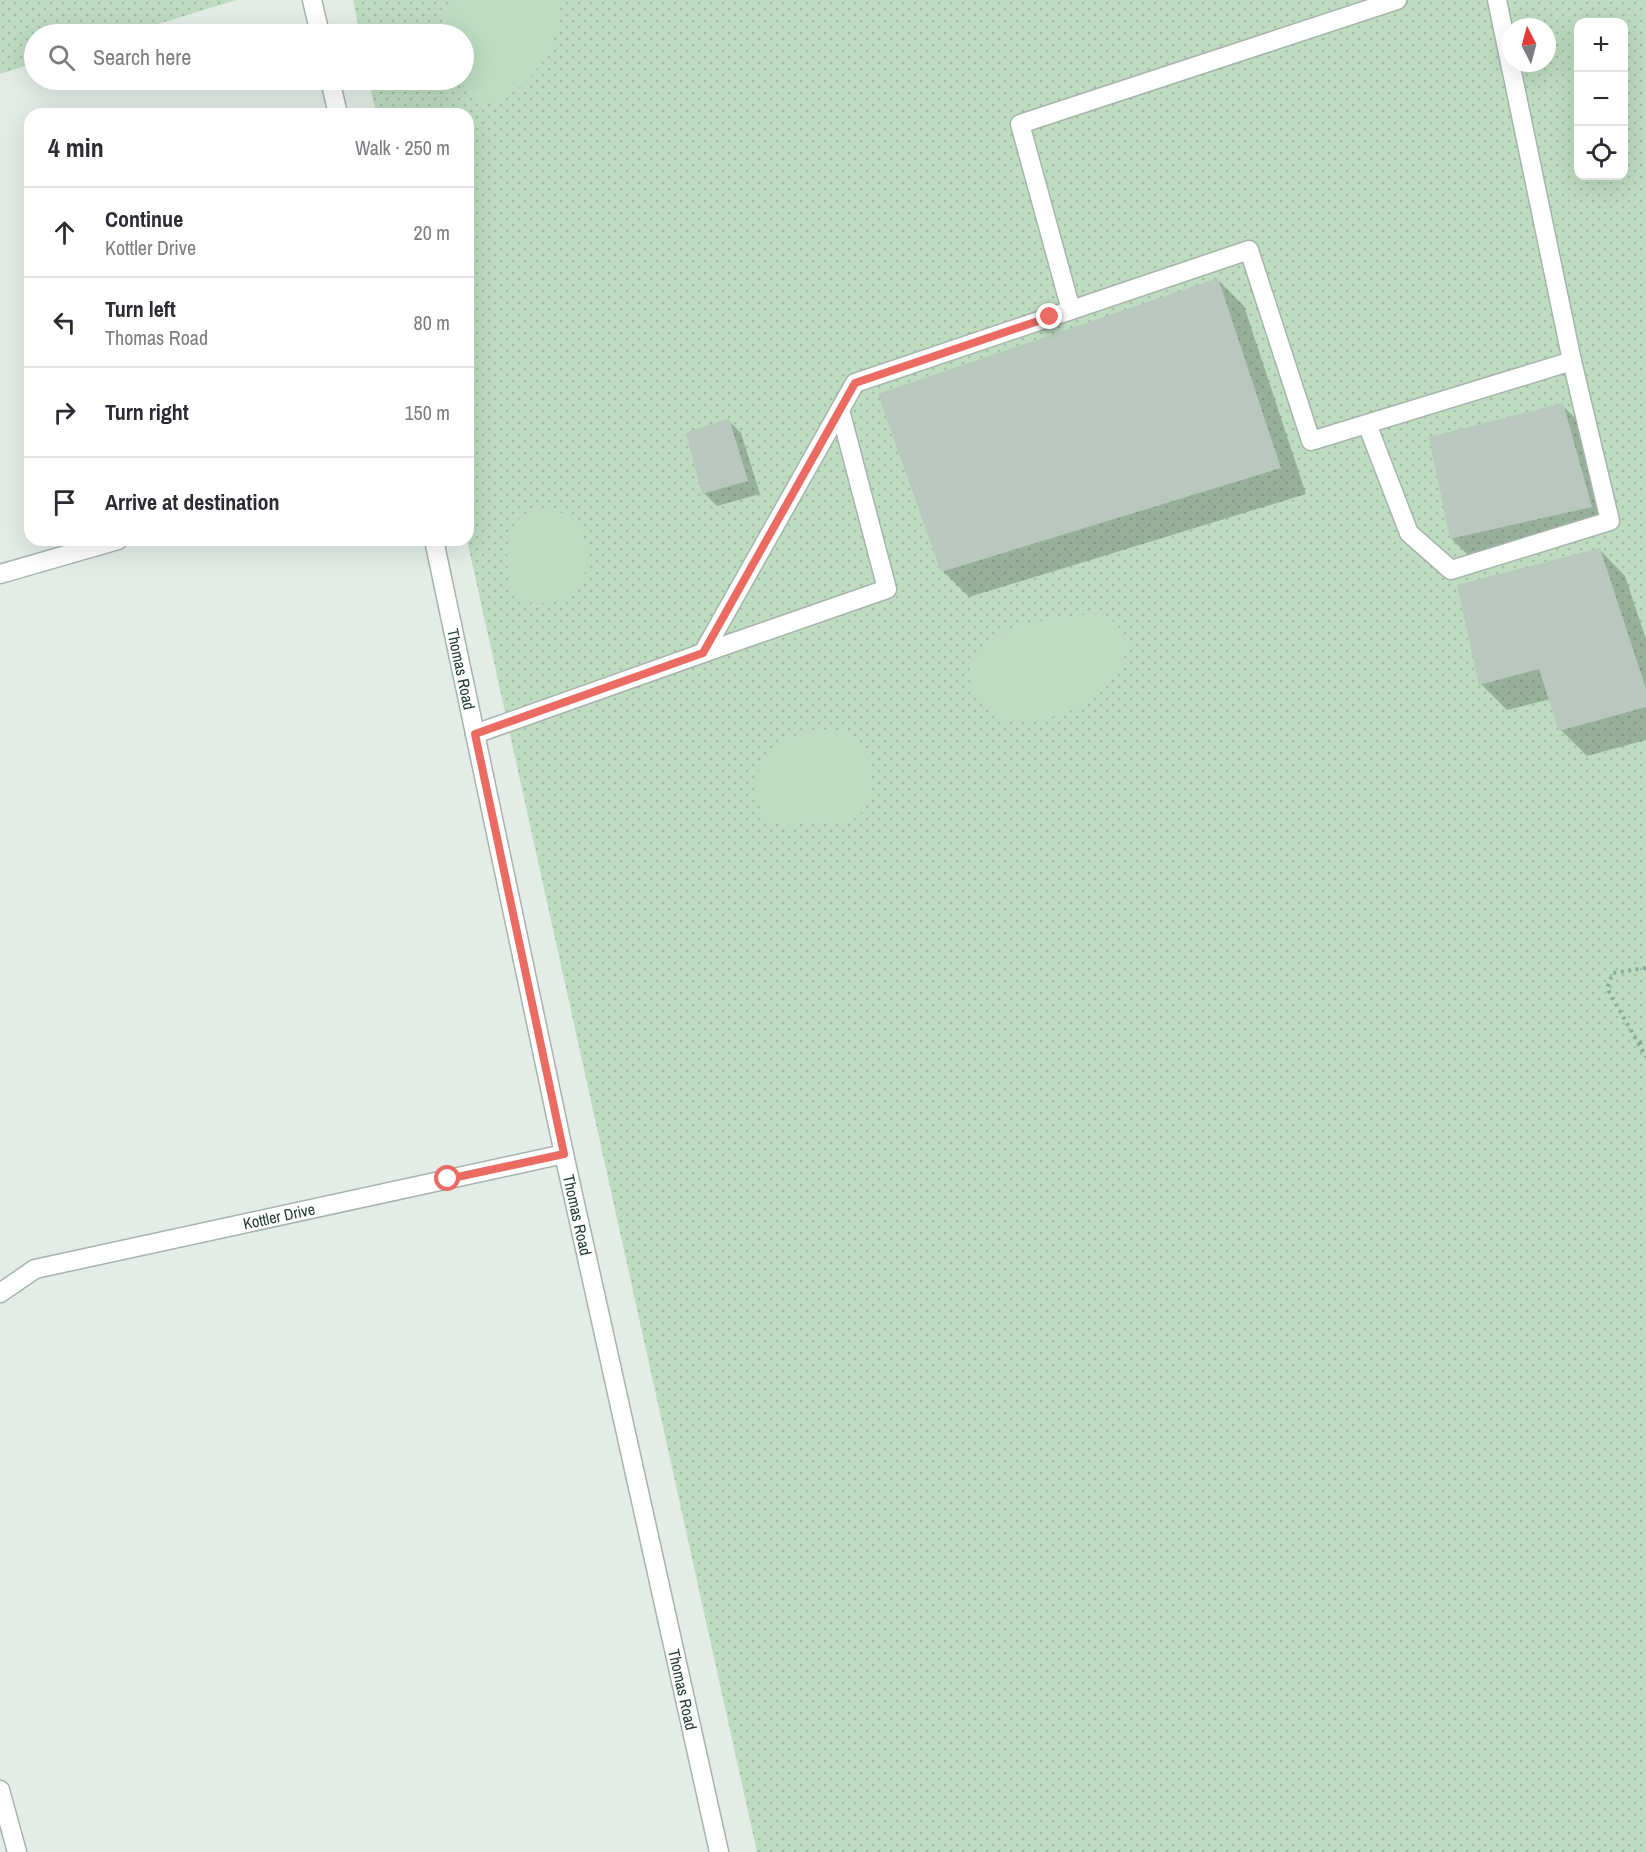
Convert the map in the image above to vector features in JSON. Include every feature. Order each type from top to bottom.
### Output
[{"type":"street","points":[[312,0],[318,24]]},
{"type":"street","points":[[1071,310],[1020,124],[1397,0]]},
{"type":"street","points":[[1367,424],[1409,533],[1451,570],[1610,521],[1572,362],[1497,0]]},
{"type":"street","points":[[332,90],[337,108]]},
{"type":"street","points":[[703,653],[855,383],[1249,250],[1311,441],[1572,362]]},
{"type":"street","points":[[475,734],[887,589],[840,410]]},
{"type":"street","points":[[0,574],[97,546]]},
{"type":"street","name":"Thomas Road","points":[[435,546],[564,1154],[719,1852]]},
{"type":"street","name":"Kottler Drive","points":[[0,1293],[35,1269],[564,1154]]},
{"type":"street","points":[[0,1790],[17,1852]]},
{"type":"path","points":[[1646,968],[1612,973],[1607,988],[1646,1057]]},
{"type":"path","points":[[1639,1043],[1646,1042]]},
{"type":"green space","points":[[0,0],[236,0],[158,24],[24,24],[24,66],[0,74]]},
{"type":"green space","points":[[353,0],[1646,0],[1646,1852],[757,1852],[468,546],[474,546],[474,108],[375,108],[371,90],[474,90],[474,24],[358,24]]},
{"type":"green space","points":[[461,0],[559,0],[560,18],[554,39],[543,60],[527,80],[510,94],[492,101],[474,97],[468,90],[474,90],[474,24],[442,24],[451,6]]},
{"type":"green space","points":[[549,507],[571,519],[581,530],[586,554],[585,571],[580,585],[567,598],[549,602],[528,602],[518,596],[510,580],[507,559],[509,538],[519,519],[531,512]]},
{"type":"green space","points":[[1090,614],[1105,617],[1115,623],[1128,646],[1117,672],[1100,693],[1063,714],[1033,721],[1004,718],[992,713],[981,703],[973,689],[969,673],[973,660],[986,642],[1008,631],[1031,624]]},
{"type":"green space","points":[[812,730],[846,734],[861,745],[870,763],[868,802],[859,816],[846,823],[812,822],[787,826],[767,820],[757,798],[756,783],[760,768],[778,745]]},
{"type":"building","points":[[1218,278],[1281,468],[941,572],[878,394]]},
{"type":"building","points":[[1563,403],[1592,507],[1450,539],[1429,437]]},
{"type":"building","points":[[729,418],[748,481],[702,494],[686,433]]},
{"type":"building","points":[[1600,548],[1646,689],[1646,707],[1559,731],[1539,669],[1479,685],[1457,585]]},
{"type":"route","points":[[448,1179],[564,1154],[475,734],[703,653],[855,383],[1050,317]]}]
